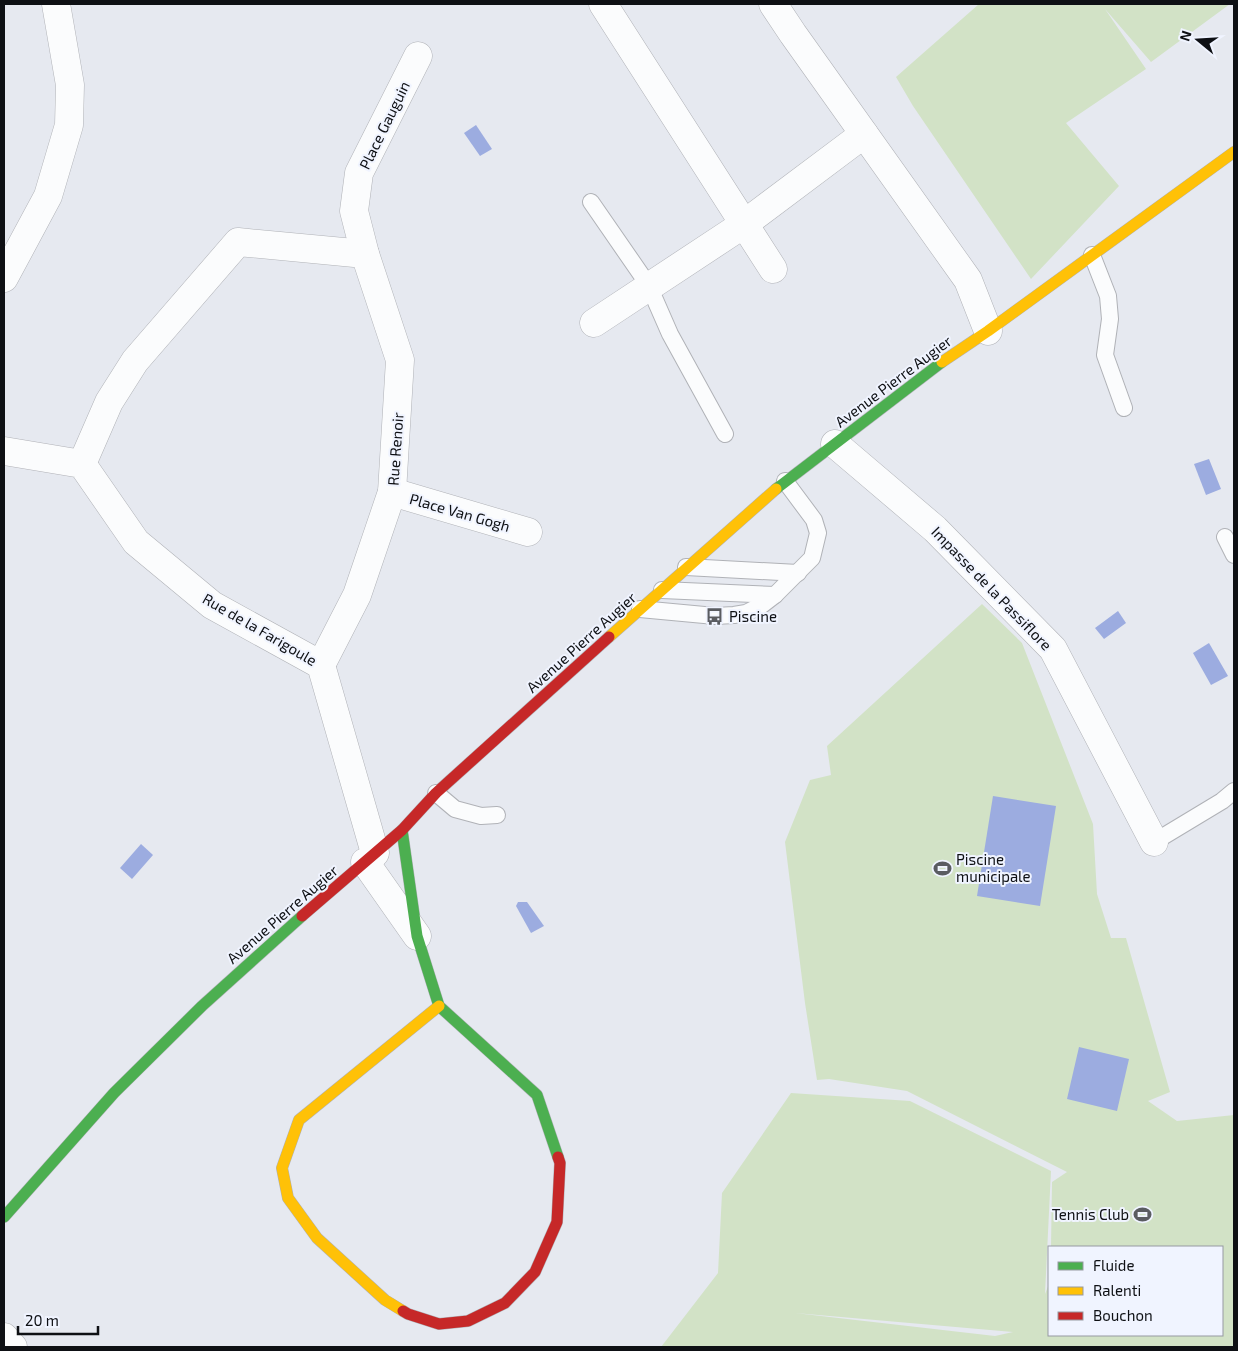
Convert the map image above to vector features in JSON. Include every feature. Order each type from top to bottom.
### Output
[{"type":"street","points":[[4,278],[48,196],[69,125],[70,85],[56,4]]},
{"type":"street","points":[[603,4],[773,269]]},
{"type":"street","points":[[774,4],[792,34],[968,280],[988,331]]},
{"type":"street","name":"Place Gauguin","points":[[365,254],[354,211],[359,173],[418,56]]},
{"type":"street","points":[[594,323],[744,224],[864,134]]},
{"type":"street","name":"Avenue Pierre Augier","points":[[4,1217],[114,1092],[195,1013],[256,956],[402,830],[436,793],[785,481],[942,362],[988,331],[1234,152]]},
{"type":"street","points":[[4,450],[82,464],[109,402],[136,361],[238,242],[365,254]]},
{"type":"street","name":"Rue Renoir","points":[[321,665],[357,595],[392,492],[400,360],[365,254]]},
{"type":"street","name":"Impasse de la Passiflore","points":[[834,444],[935,529],[1053,650],[1154,842]]},
{"type":"street","name":"Rue de la Farigoule","points":[[82,464],[136,542],[212,605],[321,665],[370,858],[418,936]]},
{"type":"street","name":"Place Van Gogh","points":[[392,492],[528,532]]},
{"type":"street","points":[[402,830],[418,936],[439,1006],[537,1095],[560,1163],[557,1222],[535,1272],[505,1303],[468,1321],[439,1324],[408,1314],[386,1300],[317,1238],[288,1198],[282,1168],[299,1120],[439,1006]]},
{"type":"street","points":[[4,1337],[13,1347]]},
{"type":"lane","points":[[591,202],[649,286],[670,334],[725,434]]},
{"type":"lane","points":[[1092,256],[1108,296],[1110,319],[1105,355],[1124,408]]},
{"type":"lane","points":[[640,609],[715,616],[746,613],[762,606],[812,558],[818,532],[814,520],[785,481]]},
{"type":"lane","points":[[1225,538],[1234,555]]},
{"type":"lane","points":[[686,568],[798,573]]},
{"type":"lane","points":[[662,590],[774,595]]},
{"type":"lane","points":[[1154,842],[1222,801],[1234,790]]},
{"type":"lane","points":[[436,793],[455,809],[482,816],[497,814]]},
{"type":"green space","points":[[979,4],[1230,4],[1151,62],[1105,9],[1146,69],[1066,123],[1119,186],[1031,279],[913,106],[896,77]]},
{"type":"green space","points":[[982,604],[1022,643],[1093,824],[1097,894],[1111,938],[1126,938],[1170,1092],[1148,1101],[1177,1121],[1234,1115],[1234,1347],[661,1347],[718,1273],[722,1193],[791,1093],[910,1101],[1051,1171],[1045,1294],[1048,1286],[1048,1336],[1223,1336],[1223,1246],[1051,1246],[1052,1182],[1067,1172],[907,1091],[829,1079],[817,1080],[805,1003],[785,842],[810,780],[831,775],[827,746]],"holes":[[[795,1313],[1013,1332],[995,1336]]]},
{"type":"water","points":[[476,125],[492,149],[480,156],[464,133]]},
{"type":"water","points":[[1209,459],[1221,489],[1206,495],[1194,464]]},
{"type":"water","points":[[1118,611],[1126,623],[1104,639],[1095,628]]},
{"type":"water","points":[[1209,643],[1228,676],[1211,685],[1193,653]]},
{"type":"water","points":[[993,796],[1056,806],[1040,906],[977,896]]},
{"type":"water","points":[[141,844],[153,855],[132,879],[120,868]]},
{"type":"water","points":[[518,902],[527,902],[544,926],[531,933],[516,906]]},
{"type":"water","points":[[1079,1047],[1129,1059],[1117,1111],[1067,1099]]},
{"type":"traffic: fast","points":[[776,489],[942,362]]},
{"type":"traffic: fast","points":[[402,830],[417,936],[439,1006],[537,1095],[558,1157]]},
{"type":"traffic: fast","points":[[4,1217],[114,1093],[202,1006],[302,916]]},
{"type":"traffic: slow","points":[[942,362],[988,331],[1234,152]]},
{"type":"traffic: slow","points":[[609,637],[776,489]]},
{"type":"traffic: slow","points":[[403,1311],[385,1300],[317,1238],[288,1198],[282,1168],[299,1120],[439,1006]]},
{"type":"traffic: jam","points":[[302,916],[402,830],[436,793],[609,637]]},
{"type":"traffic: jam","points":[[403,1311],[439,1324],[468,1321],[505,1303],[535,1272],[557,1222],[560,1163],[558,1157]]},
{"type":"place","name":"Piscine","points":[[715,616]]},
{"type":"place","name":"Piscine municipale","points":[[942,868]]},
{"type":"place","name":"Tennis Club","points":[[1143,1214]]}]
